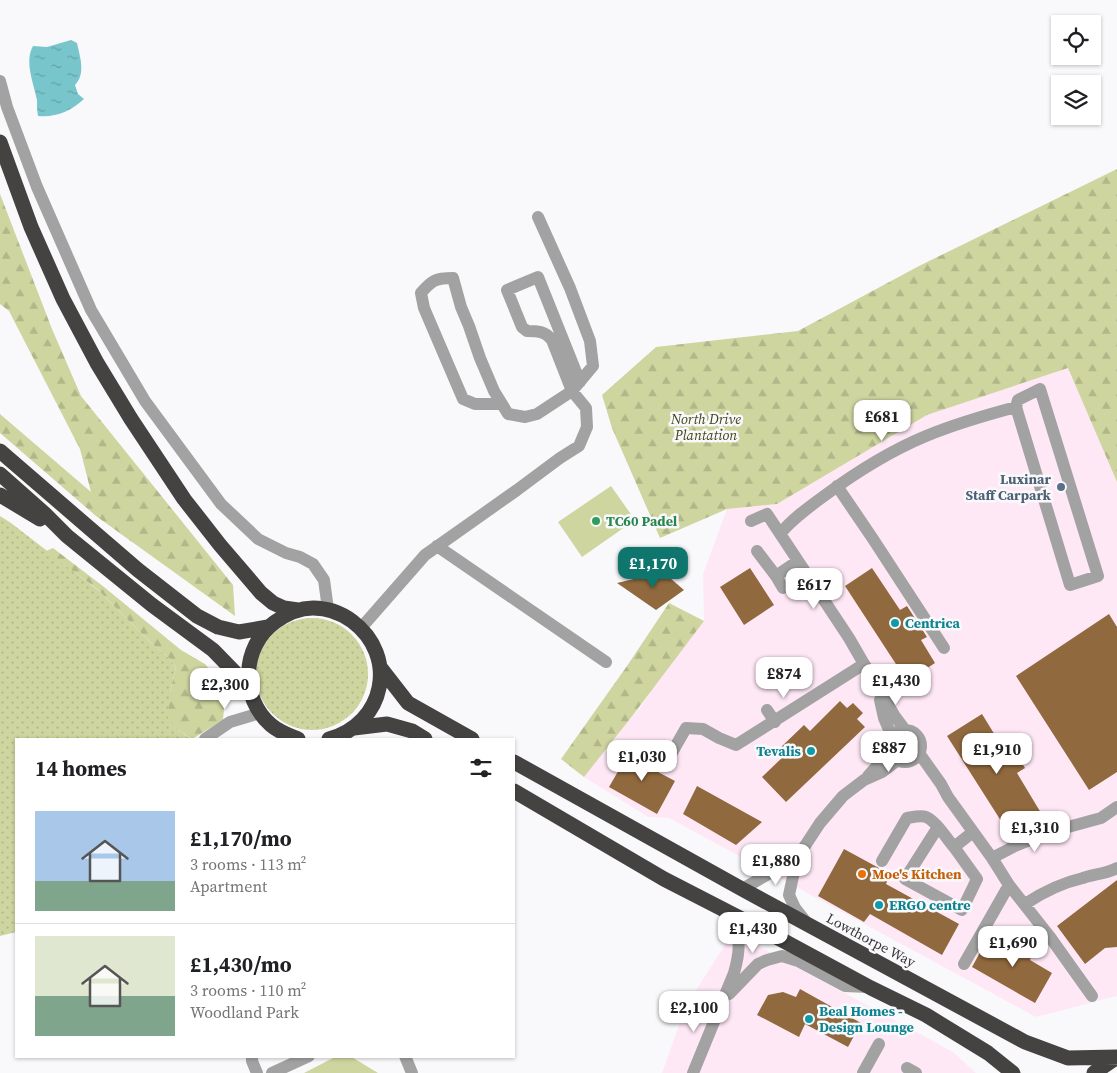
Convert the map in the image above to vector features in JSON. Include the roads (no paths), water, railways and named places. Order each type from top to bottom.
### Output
[{"type":"highway","points":[[0,142],[31,227],[63,299],[97,363],[131,418],[184,499],[261,593],[279,606],[298,610]]},
{"type":"highway","points":[[0,451],[138,570],[196,616],[218,627],[239,632],[268,626]]},
{"type":"highway","points":[[0,474],[44,512],[67,536],[152,605],[212,650],[249,687]]},
{"type":"highway","points":[[0,495],[67,536]]},
{"type":"highway","points":[[295,738],[271,725],[260,713],[253,701],[249,687],[248,671],[251,654],[268,626],[282,616],[298,610],[313,608],[328,609],[346,616],[361,628],[377,652],[380,667],[380,684],[375,701],[366,716],[354,728],[336,738]]},
{"type":"highway","points":[[380,667],[408,703],[470,738]]},
{"type":"highway","points":[[354,728],[387,724],[412,731],[423,738]]},
{"type":"highway","name":"Lowthorpe Way","points":[[515,763],[742,889],[1025,1042],[1068,1058],[1117,1057]]},
{"type":"highway","points":[[515,792],[664,879],[926,1016],[988,1053],[1013,1073]]},
{"type":"highway","points":[[1094,1073],[1117,1057]]},
{"type":"street","points":[[0,81],[7,107],[37,187],[91,310],[145,401],[221,504],[258,538],[286,553],[300,557],[313,564],[324,580],[328,609]]},
{"type":"street","points":[[502,404],[475,404],[463,399],[424,308],[421,293],[430,283],[440,278],[453,278],[461,307],[470,326],[480,358],[494,391],[502,404],[508,414],[525,417],[537,414],[576,387],[593,366],[590,341],[570,288],[538,217]]},
{"type":"street","points":[[361,628],[425,555],[579,446],[587,428],[586,408],[552,340],[540,331],[527,331],[522,327],[507,290],[538,277],[576,387]]},
{"type":"street","points":[[1040,389],[1098,576],[1070,585],[1016,407],[1018,400],[1040,389]]},
{"type":"street","points":[[781,534],[787,526],[813,504],[837,486],[886,455],[925,437],[972,419],[1016,407]]},
{"type":"street","points":[[837,486],[944,648]]},
{"type":"street","points":[[751,521],[767,514],[849,638],[894,715],[905,730]]},
{"type":"street","points":[[437,546],[606,662]]},
{"type":"street","points":[[757,551],[784,588]]},
{"type":"street","points":[[776,576],[798,561]]},
{"type":"street","points":[[670,756],[686,728],[703,729],[736,746],[864,664]]},
{"type":"street","points":[[810,926],[795,908],[790,895],[797,858],[820,823],[843,796],[864,780],[877,766],[890,742],[895,733],[905,730],[915,733],[921,741],[921,747],[916,756],[908,761],[898,760],[894,757],[890,742],[884,718],[876,683]]},
{"type":"street","points":[[767,710],[775,722]]},
{"type":"street","points":[[206,738],[230,722],[260,713]]},
{"type":"street","points":[[916,756],[941,784],[948,797],[1006,879],[1092,996]]},
{"type":"street","points":[[864,780],[882,772],[898,760]]},
{"type":"street","points":[[992,858],[1015,846],[1050,832],[1101,818],[1117,807]]},
{"type":"street","points":[[882,861],[907,818],[916,816],[926,817],[938,827],[977,879],[962,910],[905,878],[938,827]]},
{"type":"street","points":[[954,847],[973,832]]},
{"type":"street","points":[[742,889],[797,858]]},
{"type":"street","points":[[1025,904],[1055,886],[1117,868]]},
{"type":"street","points":[[964,964],[1006,879]]},
{"type":"street","points":[[693,1073],[734,973],[739,956],[738,939],[723,910]]},
{"type":"street","points":[[722,1001],[758,964],[782,956],[798,960],[845,986],[870,988]]},
{"type":"street","points":[[863,1073],[879,1044]]},
{"type":"street","points":[[252,1058],[257,1073]]},
{"type":"street","points":[[272,1073],[305,1058]]},
{"type":"street","points":[[406,1058],[412,1073]]},
{"type":"water","points":[[71,40],[77,43],[81,60],[80,76],[75,85],[78,94],[84,99],[62,113],[51,116],[38,116],[37,100],[29,59],[30,52],[33,46],[47,47]]},
{"type":"place","name":"Luxinar Staff Carpark","points":[[1061,487]]},
{"type":"place","name":"TC60 Padel","points":[[596,521]]},
{"type":"place","name":"Centrica","points":[[895,623]]},
{"type":"place","name":"Tevalis","points":[[811,751]]},
{"type":"place","name":"Moe's Kitchen","points":[[862,874]]},
{"type":"place","name":"ERGO centre","points":[[879,905]]},
{"type":"place","name":"Beal Homes - Design Lounge","points":[[809,1019]]},
{"type":"park label","name":"North Drive Plantation","points":[[706,428]]}]
